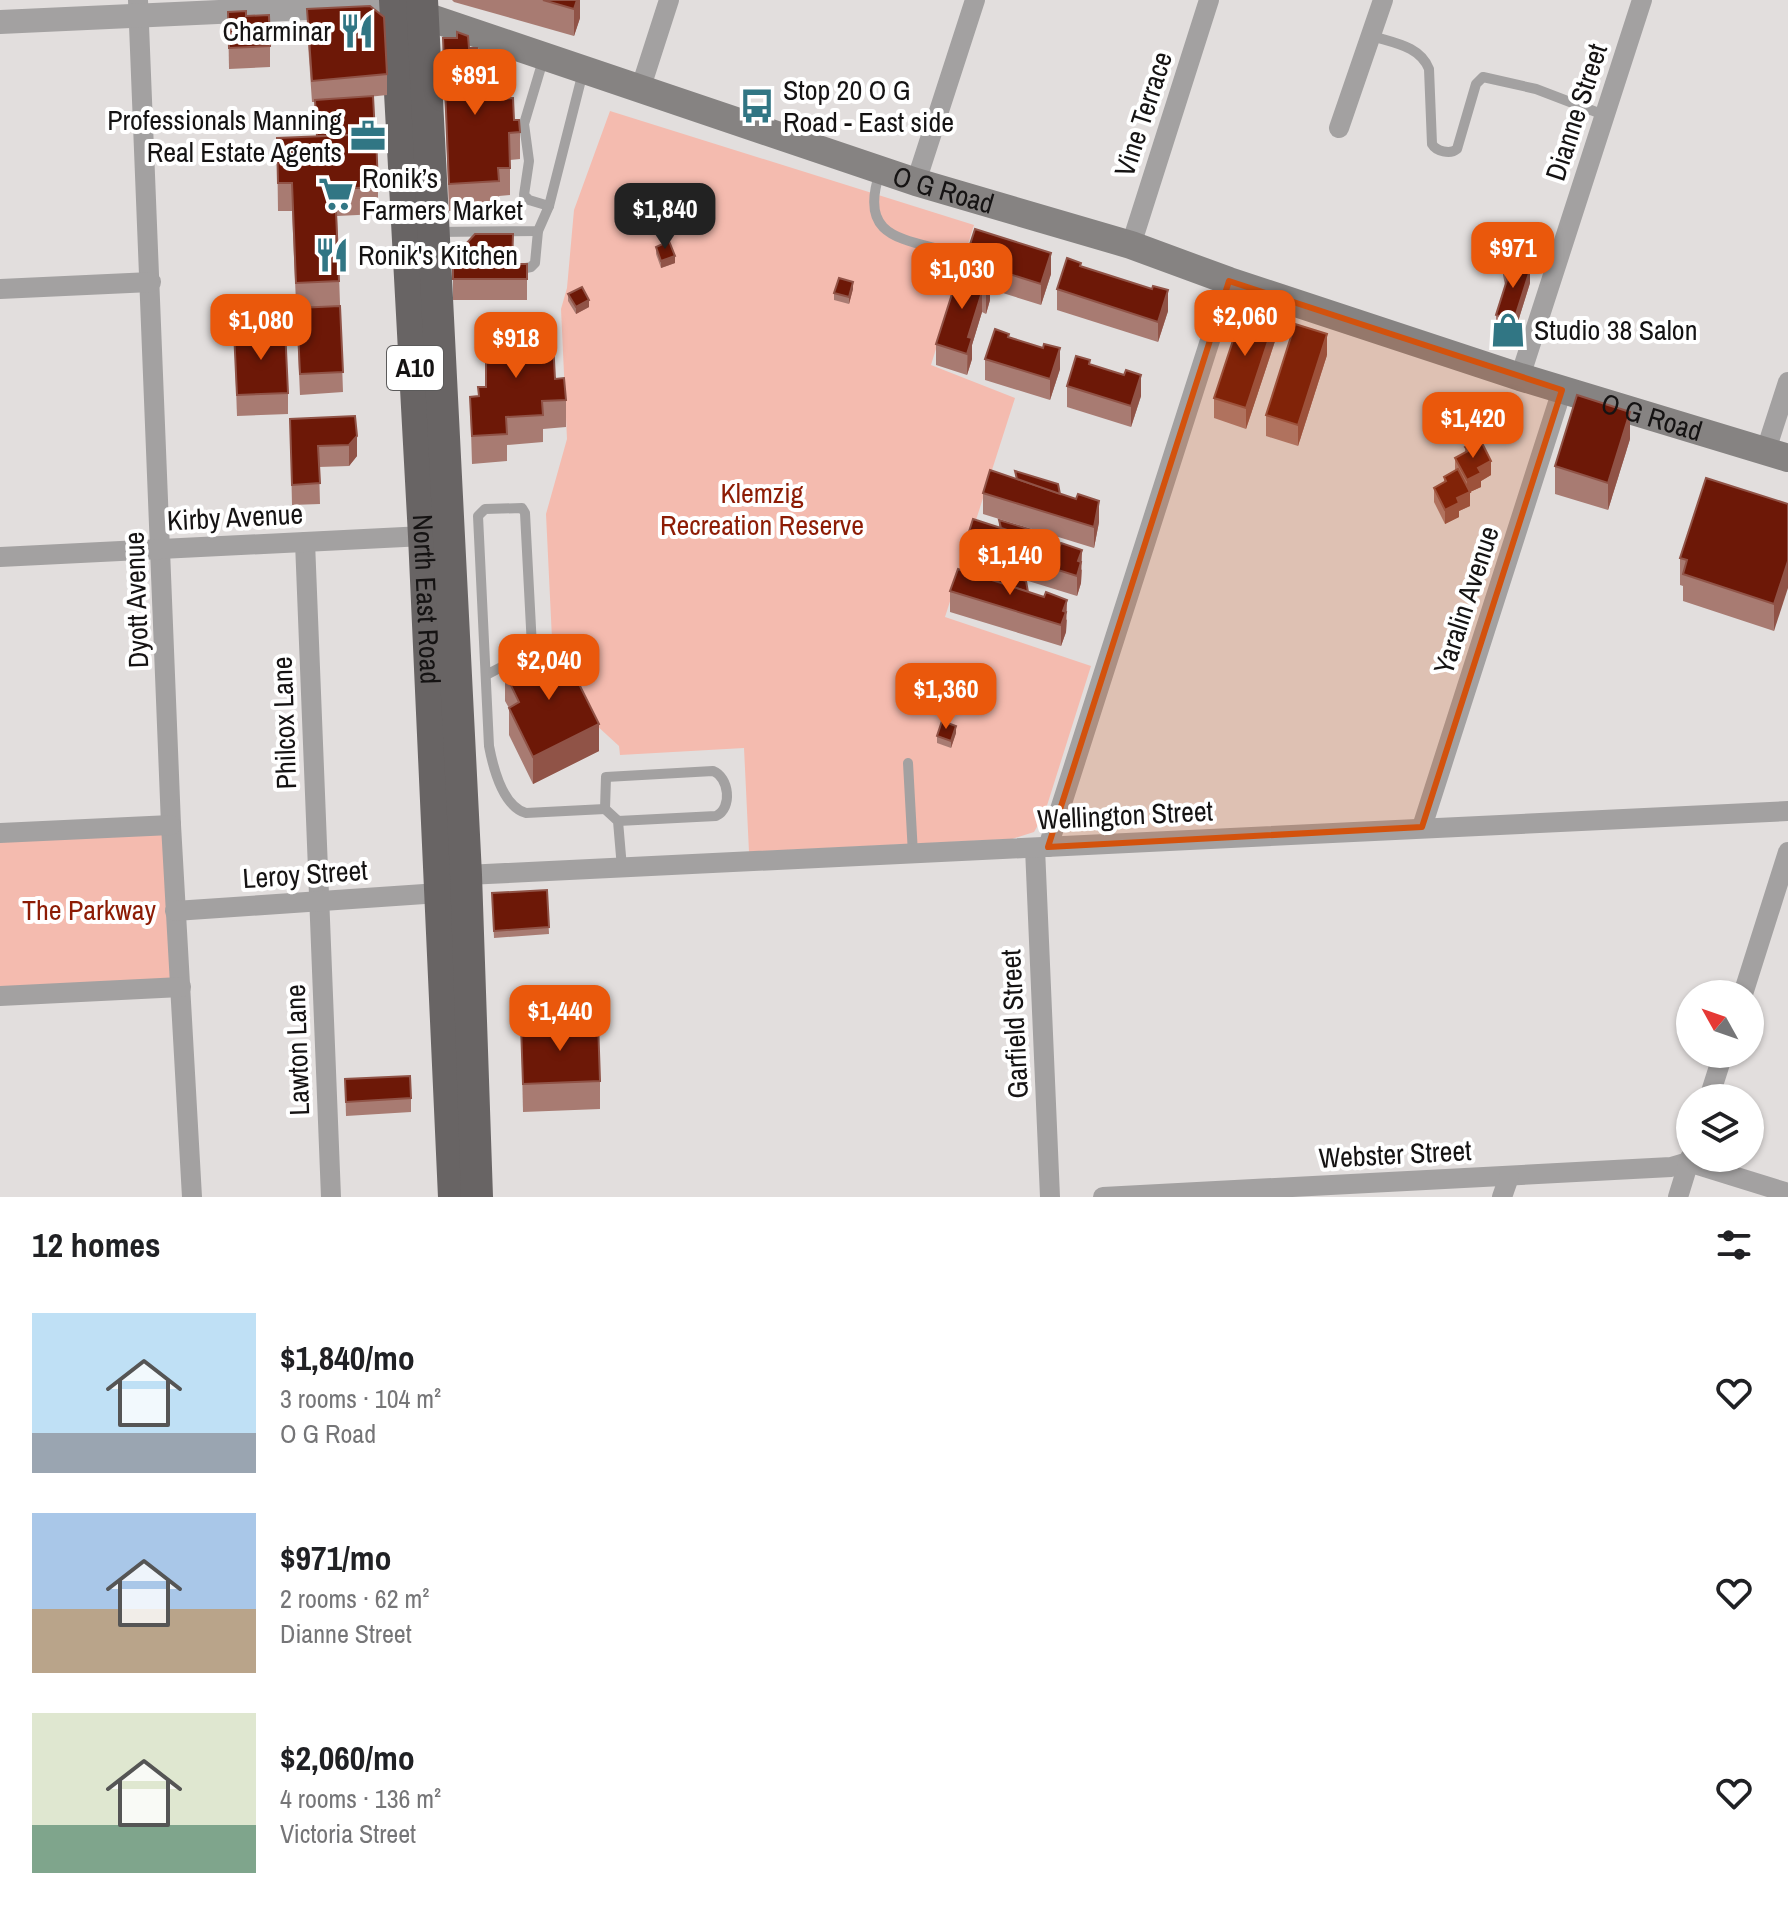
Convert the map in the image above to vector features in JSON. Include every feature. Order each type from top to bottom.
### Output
[{"type":"highway","name":"North East Road","points":[[408,6],[433,232],[442,283],[437,535]]},
{"type":"highway","name":"North East Road","points":[[408,6],[437,535],[452,884],[454,1197]]},
{"type":"highway","name":"North East Road","points":[[452,884],[477,1197]]},
{"type":"main road","name":"O G Road","points":[[408,6],[640,90],[916,182],[1131,245],[1229,281],[1520,377],[1777,454]]},
{"type":"street","points":[[640,90],[669,0]]},
{"type":"street","points":[[916,182],[975,0]]},
{"type":"street","name":"Vine Terrace","points":[[1131,245],[1209,0]]},
{"type":"street","points":[[1339,128],[1383,0]]},
{"type":"street","name":"Dianne Street","points":[[1520,377],[1642,0]]},
{"type":"street","points":[[0,22],[139,8],[408,6]]},
{"type":"street","name":"Dyott Avenue","points":[[139,8],[171,825],[192,1197]]},
{"type":"street","points":[[1041,847],[1229,281]]},
{"type":"street","points":[[0,289],[151,282]]},
{"type":"street","points":[[1777,454],[1788,382]]},
{"type":"street","name":"Yaralin Avenue","points":[[1422,827],[1562,390]]},
{"type":"street","name":"Kirby Avenue","points":[[0,557],[437,535]]},
{"type":"street","name":"Philcox Lane","points":[[305,542],[319,901]]},
{"type":"street","name":"Wellington Street","points":[[452,884],[622,868],[1788,811]]},
{"type":"street","points":[[0,833],[171,825]]},
{"type":"street","name":"Garfield Street","points":[[1041,847],[1050,1197]]},
{"type":"street","points":[[1747,980],[1788,852]]},
{"type":"street","name":"Leroy Street","points":[[175,911],[319,901],[452,884]]},
{"type":"street","name":"Lawton Lane","points":[[319,901],[331,1197]]},
{"type":"street","points":[[0,996],[181,987]]},
{"type":"street","name":"Webster Street","points":[[1103,1197],[1290,1192],[1676,1165]]},
{"type":"street","points":[[1678,1197],[1685,1172]]},
{"type":"street","points":[[1725,1172],[1788,1193]]},
{"type":"street","points":[[1502,1197],[1509,1177]]},
{"type":"lane","points":[[1372,36],[1415,50],[1427,63],[1432,144],[1446,152],[1457,149],[1476,84],[1486,76],[1536,89],[1604,115]]},
{"type":"lane","points":[[544,55],[524,124],[529,161],[524,195],[529,200],[549,206]]},
{"type":"lane","points":[[512,270],[522,270],[535,263],[538,231],[549,206],[584,70]]},
{"type":"lane","points":[[881,170],[873,196],[877,222],[887,231],[956,254]]},
{"type":"lane","points":[[433,232],[474,236],[538,231]]},
{"type":"lane","points":[[486,675],[525,655],[532,647],[525,513],[522,508],[485,509],[478,516],[486,675],[492,765],[513,805],[526,813],[605,809]]},
{"type":"lane","points":[[908,763],[913,854]]},
{"type":"lane","points":[[618,821],[716,816],[723,813],[726,806],[725,780],[720,773],[713,771],[610,775],[604,780],[605,809],[618,821],[622,868]]},
{"type":"highlighted area","points":[[1229,281],[1562,390],[1422,827],[1048,847]]},
{"type":"green space","name":"Klemzig Recreation Reserve","points":[[610,111],[974,225],[931,365],[1015,398],[945,617],[1091,666],[1044,815],[1034,832],[1012,839],[749,852],[744,748],[620,755],[619,746],[595,724],[553,660],[546,514],[567,439],[561,309],[567,288],[574,210]]},
{"type":"green space","name":"The Parkway","points":[[171,825],[179,987],[0,995],[0,833]]},
{"type":"building","points":[[543,0],[577,0],[574,9]]},
{"type":"building","points":[[370,6],[384,17],[387,74],[312,81],[307,9]]},
{"type":"building","points":[[246,11],[246,16],[269,15],[270,46],[229,48],[228,12]]},
{"type":"building","points":[[457,32],[468,36],[469,48],[477,48],[478,63],[490,63],[495,99],[513,98],[514,120],[519,120],[520,132],[509,133],[510,168],[498,168],[499,181],[449,184],[443,38],[457,38]]},
{"type":"building","points":[[373,96],[375,134],[317,136],[315,100]]},
{"type":"building","points":[[376,134],[378,187],[335,189],[339,281],[296,283],[292,183],[278,183],[277,138]]},
{"type":"building","points":[[975,229],[1051,253],[1041,284],[965,260]]},
{"type":"building","points":[[475,234],[513,234],[512,264],[527,264],[527,279],[453,279],[453,258]]},
{"type":"building","points":[[669,241],[675,256],[661,261],[656,247]]},
{"type":"building","points":[[1067,258],[1081,263],[1080,266],[1152,289],[1153,286],[1168,290],[1158,322],[1057,289]]},
{"type":"building","points":[[1503,261],[1530,270],[1516,314],[1507,319],[1496,315],[1507,280]]},
{"type":"building","points":[[960,269],[990,279],[986,293],[982,292],[968,337],[972,338],[967,354],[936,344]]},
{"type":"building","points":[[839,278],[853,282],[849,297],[834,293]]},
{"type":"building","points":[[582,287],[589,300],[576,307],[568,294]]},
{"type":"building","points":[[340,306],[343,372],[300,374],[297,308]]},
{"type":"building","points":[[1244,307],[1276,317],[1246,408],[1214,398]]},
{"type":"building","points":[[552,323],[555,379],[564,378],[566,400],[542,401],[543,415],[506,417],[507,434],[472,436],[470,397],[479,396],[478,387],[486,387],[486,336],[538,333],[537,324]]},
{"type":"building","points":[[1295,324],[1327,334],[1298,425],[1266,415]]},
{"type":"building","points":[[285,328],[288,393],[237,395],[234,331]]},
{"type":"building","points":[[995,329],[1009,334],[1008,337],[1043,348],[1044,344],[1060,348],[1050,379],[985,359]]},
{"type":"building","points":[[1076,356],[1090,360],[1089,364],[1124,375],[1126,370],[1141,375],[1131,406],[1067,386]]},
{"type":"building","points":[[1577,395],[1630,412],[1608,483],[1555,466]]},
{"type":"building","points":[[355,416],[357,436],[349,445],[318,446],[320,483],[292,485],[290,419]]},
{"type":"building","points":[[1480,439],[1491,461],[1478,468],[1481,473],[1467,480],[1455,458],[1468,451],[1465,447]]},
{"type":"building","points":[[1458,469],[1470,492],[1457,498],[1459,503],[1445,510],[1434,488],[1446,481],[1444,477]]},
{"type":"building","points":[[990,470],[1076,499],[1078,494],[1099,501],[1094,527],[983,493]]},
{"type":"building","points":[[1015,471],[1058,484],[1060,494],[1017,479]]},
{"type":"building","points":[[1706,478],[1788,504],[1788,561],[1774,604],[1683,574],[1687,560],[1680,558]]},
{"type":"building","points":[[973,519],[1059,547],[1061,543],[1082,550],[1077,576],[966,541]]},
{"type":"building","points":[[999,520],[1042,533],[1044,542],[1001,528]]},
{"type":"building","points":[[983,568],[1026,581],[1028,592],[985,578]]},
{"type":"building","points":[[958,569],[1044,597],[1046,592],[1067,600],[1061,625],[950,591]]},
{"type":"building","points":[[560,646],[599,724],[533,757],[509,708],[519,702],[505,673]]},
{"type":"building","points":[[942,721],[956,726],[951,741],[937,736]]},
{"type":"building","points":[[547,890],[549,927],[494,931],[492,893]]},
{"type":"building","points":[[598,1022],[600,1081],[523,1084],[521,1025]]},
{"type":"building","points":[[410,1076],[411,1098],[346,1102],[345,1079]]},
{"type":"place","name":"Charminar","points":[[357,31]]},
{"type":"place","name":"Stop 20 O G Road - East side","points":[[757,106]]},
{"type":"place","name":"Professionals Manning Real Estate Agents","points":[[368,136]]},
{"type":"place","name":"Ronik’s Farmers Market","points":[[336,194]]},
{"type":"place","name":"Ronik's Kitchen","points":[[332,255]]},
{"type":"place","name":"Studio 38 Salon","points":[[1508,330]]}]
